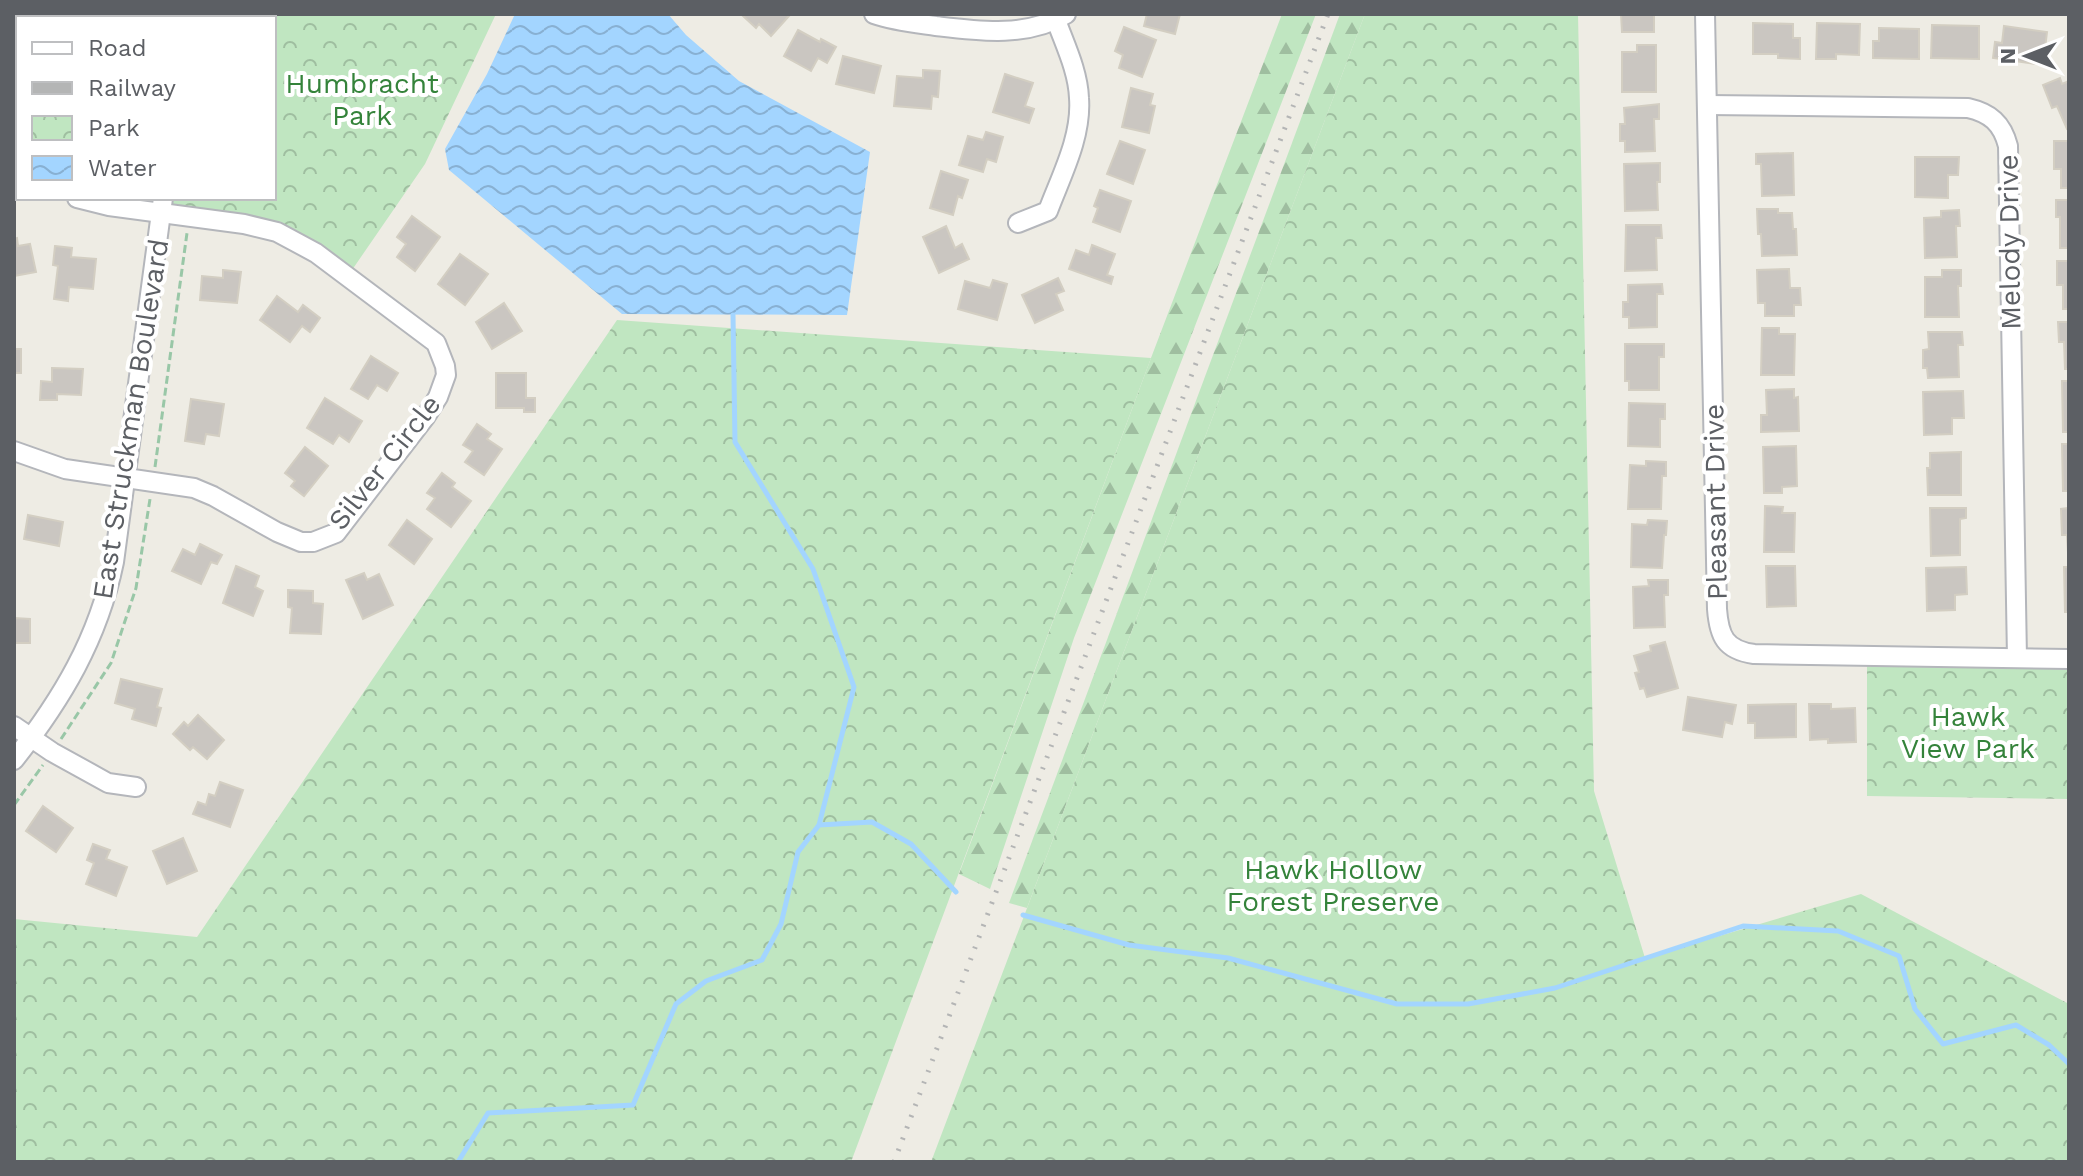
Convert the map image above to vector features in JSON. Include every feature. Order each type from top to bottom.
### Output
[{"type":"street","points":[[874,14],[902,21],[980,31],[1011,30],[1061,17],[1077,84],[1079,113],[1075,136],[1048,211],[1018,223]]},
{"type":"street","name":"Pleasant Drive","points":[[1705,14],[1717,609],[1721,635],[1737,649],[1754,654],[2069,659]]},
{"type":"street","name":"Melody Drive","points":[[1707,105],[1968,108],[1987,114],[2005,133],[2008,146],[2017,658]]},
{"type":"street","name":"Silver Circle","points":[[14,451],[65,469],[194,488],[277,532],[301,542],[313,542],[336,533],[426,416],[438,397],[446,375],[436,343],[316,253],[289,237],[264,228],[162,206],[109,206],[85,200]]},
{"type":"street","name":"East Struckman Boulevard","points":[[14,760],[81,661],[104,605],[114,562],[162,206]]},
{"type":"street","points":[[14,726],[52,752],[108,783],[136,787]]},
{"type":"green space","name":"Humbracht Park","points":[[496,14],[425,164],[352,270],[306,237],[168,207],[169,200],[276,200],[276,16],[228,16]]},
{"type":"green space","points":[[1282,14],[1316,14],[1074,638],[990,889],[959,874]]},
{"type":"green space","points":[[1340,14],[1365,14],[1027,908],[1009,903]]},
{"type":"green space","name":"Hawk Hollow Forest Preserve","points":[[1365,14],[1578,14],[1594,791],[1645,958],[1861,894],[2069,1004],[2069,1162],[931,1162]]},
{"type":"green space","points":[[617,320],[1151,358],[851,1162],[14,1162],[14,919],[197,937]]},
{"type":"green space","name":"Hawk View Park","points":[[1867,666],[2069,668],[2069,799],[1867,796]]},
{"type":"water","points":[[515,14],[668,14],[686,35],[739,81],[870,152],[847,315],[622,314],[449,170],[445,149],[487,74]]},
{"type":"building","points":[[57,14],[93,14],[92,16]]},
{"type":"building","points":[[1147,14],[1180,14],[1175,34],[1144,26]]},
{"type":"building","points":[[1621,14],[1654,14],[1654,32],[1622,32]]},
{"type":"building","points":[[743,16],[789,16],[771,36],[759,24],[756,28]]},
{"type":"building","points":[[1753,23],[1793,24],[1793,38],[1800,38],[1800,59],[1778,58],[1778,54],[1753,54]]},
{"type":"building","points":[[1817,23],[1860,24],[1859,55],[1836,54],[1836,59],[1816,59]]},
{"type":"building","points":[[1932,25],[1979,26],[1979,59],[1931,58]]},
{"type":"building","points":[[2004,26],[2047,32],[2043,65],[1993,58],[1995,42],[2002,43]]},
{"type":"building","points":[[1124,27],[1156,40],[1142,77],[1119,68],[1123,55],[1115,51]]},
{"type":"building","points":[[1879,28],[1919,29],[1919,59],[1873,58],[1873,41],[1879,41]]},
{"type":"building","points":[[798,30],[836,47],[827,63],[818,58],[811,71],[784,56]]},
{"type":"building","points":[[1637,45],[1656,45],[1656,92],[1622,92],[1622,52],[1637,52]]},
{"type":"building","points":[[843,56],[881,66],[874,93],[836,84]]},
{"type":"building","points":[[923,70],[940,71],[938,97],[932,96],[931,109],[894,106],[897,76],[923,78]]},
{"type":"building","points":[[1005,74],[1033,83],[1025,106],[1034,109],[1029,123],[993,112]]},
{"type":"building","points":[[2060,78],[2062,84],[2069,81],[2067,129],[2057,106],[2052,108],[2043,85]]},
{"type":"building","points":[[1131,88],[1153,94],[1150,105],[1155,106],[1149,133],[1122,127]]},
{"type":"building","points":[[1659,104],[1659,119],[1654,119],[1655,151],[1625,152],[1625,141],[1620,141],[1620,124],[1625,124],[1624,108]]},
{"type":"building","points":[[986,132],[1003,137],[996,162],[987,159],[983,172],[959,165],[968,136],[983,140]]},
{"type":"building","points":[[1120,141],[1145,150],[1133,184],[1107,174]]},
{"type":"building","points":[[2054,141],[2069,141],[2069,188],[2061,188],[2061,169],[2054,169]]},
{"type":"building","points":[[1793,153],[1794,195],[1762,196],[1761,164],[1756,164],[1756,154]]},
{"type":"building","points":[[1915,157],[1959,157],[1958,175],[1948,175],[1948,198],[1915,197]]},
{"type":"building","points":[[1660,163],[1658,210],[1625,211],[1624,164]]},
{"type":"building","points":[[941,171],[968,180],[962,198],[958,196],[953,215],[930,208]]},
{"type":"building","points":[[1100,190],[1131,201],[1120,232],[1093,222],[1098,208],[1094,206]]},
{"type":"building","points":[[2056,200],[2069,200],[2069,248],[2060,248],[2060,217],[2056,217]]},
{"type":"building","points":[[1757,209],[1792,213],[1797,255],[1762,256]]},
{"type":"building","points":[[1959,210],[1957,257],[1925,258],[1924,218],[1941,217],[1941,211]]},
{"type":"building","points":[[412,216],[440,237],[415,271],[397,257],[406,244],[397,237]]},
{"type":"building","points":[[1626,225],[1661,225],[1662,238],[1656,238],[1657,270],[1625,271]]},
{"type":"building","points":[[946,226],[955,248],[962,244],[969,259],[939,273],[923,237]]},
{"type":"building","points":[[17,238],[18,246],[30,244],[36,272],[14,276],[14,239]]},
{"type":"building","points":[[1092,245],[1115,254],[1107,275],[1113,277],[1111,284],[1069,269],[1076,250],[1089,255]]},
{"type":"building","points":[[55,246],[72,248],[71,257],[96,259],[93,289],[69,287],[68,301],[54,299],[58,266],[53,265]]},
{"type":"building","points":[[460,254],[488,274],[465,305],[438,284]]},
{"type":"building","points":[[2057,261],[2069,261],[2069,309],[2063,309],[2063,285],[2057,285]]},
{"type":"building","points":[[1789,269],[1790,288],[1800,288],[1801,305],[1794,305],[1794,316],[1765,316],[1765,303],[1758,303],[1757,270]]},
{"type":"building","points":[[223,270],[241,272],[237,303],[200,300],[202,276],[223,278]]},
{"type":"building","points":[[1942,270],[1961,270],[1959,317],[1925,317],[1925,277],[1942,277]]},
{"type":"building","points":[[1058,278],[1064,291],[1056,294],[1063,310],[1035,323],[1022,295]]},
{"type":"building","points":[[993,280],[1007,284],[997,320],[958,309],[965,281],[990,288]]},
{"type":"building","points":[[1662,284],[1663,294],[1657,294],[1657,327],[1629,328],[1629,317],[1623,317],[1623,302],[1628,302],[1628,285]]},
{"type":"building","points":[[277,296],[298,312],[303,305],[320,318],[310,332],[302,326],[290,342],[260,320]]},
{"type":"building","points":[[504,303],[522,331],[492,349],[476,322]]},
{"type":"building","points":[[2058,322],[2069,322],[2069,369],[2065,369],[2064,342],[2059,342]]},
{"type":"building","points":[[1762,328],[1779,328],[1779,334],[1795,334],[1794,375],[1761,375]]},
{"type":"building","points":[[1928,332],[1962,332],[1963,345],[1958,345],[1959,377],[1928,378],[1927,368],[1923,368],[1923,350],[1929,349]]},
{"type":"building","points":[[1625,344],[1664,344],[1664,357],[1659,357],[1659,390],[1629,390],[1629,381],[1625,381]]},
{"type":"building","points":[[14,349],[21,349],[21,373],[14,373]]},
{"type":"building","points":[[371,356],[398,373],[387,391],[377,385],[368,399],[351,389]]},
{"type":"building","points":[[52,368],[83,369],[81,395],[57,394],[57,400],[40,400],[41,381],[52,382]]},
{"type":"building","points":[[496,373],[526,373],[526,398],[535,398],[535,412],[524,412],[524,408],[496,408]]},
{"type":"building","points":[[2062,381],[2069,381],[2069,432],[2063,432]]},
{"type":"building","points":[[1794,389],[1794,398],[1798,397],[1799,431],[1761,432],[1761,415],[1767,415],[1766,390]]},
{"type":"building","points":[[1963,391],[1964,418],[1952,418],[1952,434],[1924,435],[1923,392]]},
{"type":"building","points":[[325,398],[362,421],[349,442],[339,435],[333,444],[307,428]]},
{"type":"building","points":[[191,399],[224,404],[219,436],[206,434],[204,444],[185,441]]},
{"type":"building","points":[[1629,403],[1665,404],[1665,419],[1660,419],[1660,447],[1628,446]]},
{"type":"building","points":[[477,424],[491,434],[487,439],[502,449],[484,475],[465,462],[473,451],[463,445]]},
{"type":"building","points":[[2062,444],[2069,444],[2069,491],[2063,491]]},
{"type":"building","points":[[1796,446],[1797,486],[1782,487],[1782,493],[1764,493],[1763,447]]},
{"type":"building","points":[[305,447],[328,466],[304,496],[291,486],[295,481],[285,473]]},
{"type":"building","points":[[1961,452],[1961,495],[1928,495],[1930,453]]},
{"type":"building","points":[[1646,461],[1666,462],[1666,476],[1662,476],[1661,509],[1628,509],[1630,465],[1646,466]]},
{"type":"building","points":[[442,473],[455,483],[452,487],[471,501],[451,527],[427,509],[435,498],[427,493]]},
{"type":"building","points":[[1765,506],[1783,507],[1782,513],[1795,513],[1794,552],[1764,552]]},
{"type":"building","points":[[1930,508],[1966,508],[1966,518],[1960,519],[1960,555],[1931,556]]},
{"type":"building","points":[[2069,508],[2068,552],[2067,535],[2062,535],[2061,509]]},
{"type":"building","points":[[28,515],[63,522],[59,546],[24,539]]},
{"type":"building","points":[[407,520],[432,539],[414,564],[389,545]]},
{"type":"building","points":[[1648,520],[1667,521],[1662,568],[1631,567],[1632,524],[1647,525]]},
{"type":"building","points":[[200,544],[222,555],[217,564],[211,562],[201,584],[172,571],[183,549],[195,555]]},
{"type":"building","points":[[236,566],[259,576],[255,587],[263,591],[253,616],[223,603]]},
{"type":"building","points":[[1766,566],[1795,566],[1796,606],[1767,607]]},
{"type":"building","points":[[1966,567],[1967,594],[1955,595],[1955,610],[1927,611],[1926,568]]},
{"type":"building","points":[[2064,567],[2069,567],[2069,612],[2065,612]]},
{"type":"building","points":[[364,573],[367,580],[379,574],[393,605],[363,619],[346,580]]},
{"type":"building","points":[[1648,580],[1668,580],[1668,595],[1664,595],[1665,627],[1634,628],[1633,587],[1649,586]]},
{"type":"building","points":[[288,590],[313,591],[313,603],[323,604],[321,634],[290,633],[292,608],[288,607]]},
{"type":"building","points":[[14,618],[30,619],[30,643],[14,643]]},
{"type":"building","points":[[1665,642],[1678,688],[1647,697],[1644,688],[1640,689],[1634,656],[1651,651],[1650,646]]},
{"type":"building","points":[[121,679],[162,689],[156,726],[132,719],[135,709],[115,703]]},
{"type":"building","points":[[1688,697],[1736,705],[1732,724],[1725,722],[1722,737],[1683,730]]},
{"type":"building","points":[[1796,704],[1796,737],[1755,738],[1755,723],[1748,723],[1748,705]]},
{"type":"building","points":[[1809,704],[1831,704],[1831,709],[1855,708],[1856,742],[1810,740]]},
{"type":"building","points":[[198,715],[224,740],[207,759],[193,747],[190,750],[173,734],[184,722],[188,726]]},
{"type":"building","points":[[220,782],[243,790],[230,827],[193,814],[198,802],[206,805],[209,794],[215,796]]},
{"type":"building","points":[[43,806],[73,828],[56,852],[26,831]]},
{"type":"building","points":[[183,838],[197,871],[167,884],[153,851]]},
{"type":"building","points":[[93,844],[110,850],[106,859],[127,867],[116,896],[86,884],[94,863],[87,860]]},
{"type":"waterway","points":[[733,315],[735,442],[813,569],[854,687],[819,825]]},
{"type":"waterway","points":[[458,1162],[488,1113],[633,1105],[676,1004],[706,981],[762,960],[781,924],[798,852],[819,825],[872,822],[911,844],[956,892]]},
{"type":"waterway","points":[[1023,915],[1129,945],[1228,958],[1397,1004],[1468,1004],[1555,988],[1743,926],[1838,931],[1899,956],[1915,1009],[1943,1044],[2016,1025],[2049,1045],[2069,1064]]},
{"type":"railway","points":[[894,1162],[1328,14]]}]
